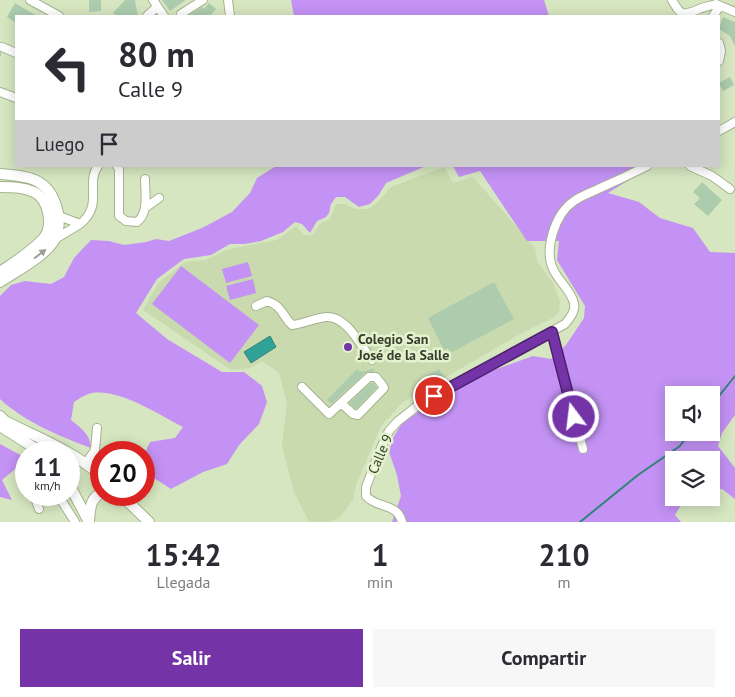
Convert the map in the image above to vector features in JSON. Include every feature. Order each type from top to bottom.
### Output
[{"type":"main road","points":[[0,174],[32,178],[41,183],[48,189],[56,202],[60,216],[55,239],[46,251],[0,282]]},
{"type":"main road","points":[[0,187],[21,188],[36,192],[44,202],[49,221],[48,230],[43,238],[21,258],[0,272]]},
{"type":"main road","points":[[0,416],[5,421],[69,452],[89,465]]},
{"type":"main road","points":[[0,426],[24,441]]},
{"type":"main road","points":[[80,505],[89,522]]},
{"type":"main road","points":[[89,522],[92,506]]},
{"type":"main road","points":[[132,506],[149,522]]},
{"type":"street","points":[[30,0],[53,15]]},
{"type":"street","points":[[181,14],[204,0]]},
{"type":"street","points":[[228,0],[230,15]]},
{"type":"street","points":[[672,0],[678,9],[685,14],[690,14],[698,9],[716,4],[735,12]]},
{"type":"street","points":[[148,15],[155,4],[163,15]]},
{"type":"street","points":[[2,49],[15,52]]},
{"type":"street","points":[[0,92],[15,98]]},
{"type":"street","points":[[720,130],[735,122]]},
{"type":"street","points":[[55,239],[87,218],[92,208],[94,172],[97,167]]},
{"type":"street","points":[[118,167],[119,216],[126,222],[137,222],[143,216],[145,208],[145,179]]},
{"type":"street","name":"Calle 9","points":[[402,522],[398,512],[393,508],[370,500],[366,496],[366,487],[389,431],[405,415],[434,396],[560,328],[570,319],[574,306],[573,300],[550,262],[550,246],[560,216],[572,202],[645,167]]},
{"type":"street","points":[[692,167],[712,176],[730,188]]},
{"type":"street","points":[[145,208],[159,198]]},
{"type":"street","points":[[60,216],[80,224]]},
{"type":"street","points":[[256,306],[267,301],[274,303],[284,312],[289,323],[292,325],[327,317],[337,318],[344,322],[372,360]]},
{"type":"street","points":[[552,332],[583,449]]},
{"type":"street","points":[[302,387],[329,414],[369,377],[376,377],[384,386],[358,415],[353,414],[342,404]]},
{"type":"street","points":[[89,465],[95,450],[97,428]]},
{"type":"street","points":[[65,506],[75,522]]},
{"type":"shaded area","points":[[291,0],[544,0],[549,15],[294,15]]},
{"type":"shaded area","points":[[274,167],[424,167],[386,183],[378,196],[370,204],[359,207],[345,197],[336,197],[331,204],[329,213],[326,217],[317,221],[310,233],[302,224],[295,222],[283,232],[261,241],[230,244],[211,255],[184,259],[157,279],[136,313],[167,339],[222,372],[244,372],[262,386],[267,402],[259,424],[239,445],[227,464],[203,472],[171,489],[155,479],[155,441],[175,438],[183,427],[150,409],[127,399],[103,393],[92,393],[74,402],[71,420],[87,435],[90,448],[80,443],[80,441],[74,441],[31,421],[0,399],[0,296],[11,285],[25,281],[51,284],[64,277],[74,258],[91,240],[109,241],[124,245],[156,239],[169,241],[202,228],[232,212],[250,193],[257,178]]},
{"type":"shaded area","name":"Colegio San José de la Salle","points":[[444,167],[453,183],[473,177],[535,248],[537,261],[553,283],[560,301],[559,312],[551,319],[522,333],[403,402],[381,426],[356,485],[353,500],[339,518],[328,522],[309,522],[294,492],[282,446],[287,403],[279,373],[262,361],[250,368],[231,370],[143,310],[158,283],[185,262],[206,260],[229,249],[277,240],[296,226],[304,235],[313,235],[320,224],[330,219],[336,204],[345,204],[356,209],[368,209],[378,202],[391,187]]},
{"type":"shaded area","points":[[454,167],[646,167],[642,172],[608,193],[639,202],[660,218],[693,228],[710,252],[735,253],[735,415],[722,433],[720,440],[720,386],[665,386],[665,441],[720,441],[718,446],[735,468],[735,499],[720,489],[720,451],[665,451],[665,506],[680,506],[675,515],[681,522],[392,522],[401,496],[397,475],[389,452],[393,438],[402,423],[455,388],[483,374],[533,356],[551,359],[566,345],[584,318],[585,306],[557,260],[559,241],[527,241],[480,171],[459,177]]},
{"type":"shaded area","points":[[248,262],[252,276],[226,283],[222,269]]},
{"type":"shaded area","points":[[181,266],[259,325],[230,363],[152,304]]},
{"type":"shaded area","points":[[253,279],[256,293],[230,300],[226,286]]},
{"type":"shaded area","points":[[0,444],[15,452],[15,469],[2,480],[12,500],[0,497]]},
{"type":"water","points":[[270,336],[276,347],[251,363],[244,352]]},
{"type":"building","points":[[89,0],[101,0],[101,11],[89,12]]},
{"type":"building","points":[[125,0],[135,0],[138,15],[116,15],[113,13]]},
{"type":"building","points":[[162,0],[186,0],[170,11]]},
{"type":"building","points":[[15,3],[35,15],[15,15],[15,22],[7,17]]},
{"type":"building","points":[[209,3],[216,9],[211,15],[190,15],[202,7],[204,9]]},
{"type":"building","points":[[723,17],[735,22],[735,46],[730,36],[720,30]]},
{"type":"building","points":[[730,77],[734,85],[723,91],[720,82]]},
{"type":"building","points":[[702,182],[722,200],[708,216],[694,204],[700,198],[693,192]]},
{"type":"building","points":[[494,282],[514,319],[452,352],[447,348],[444,350],[428,318]]},
{"type":"building","points":[[372,368],[375,371],[365,373],[331,404],[327,400],[357,369],[360,372]]},
{"type":"building","points":[[439,369],[445,378],[423,391],[418,381]]},
{"type":"building","points":[[371,383],[377,387],[356,409],[349,403]]},
{"type":"waterway","points":[[720,395],[735,376]]},
{"type":"waterway","points":[[580,522],[638,475],[680,446],[684,441]]},
{"type":"place","name":"Colegio San José de la Salle","points":[[348,347]]},
{"type":"route","points":[[434,396],[552,332],[574,417]]}]
